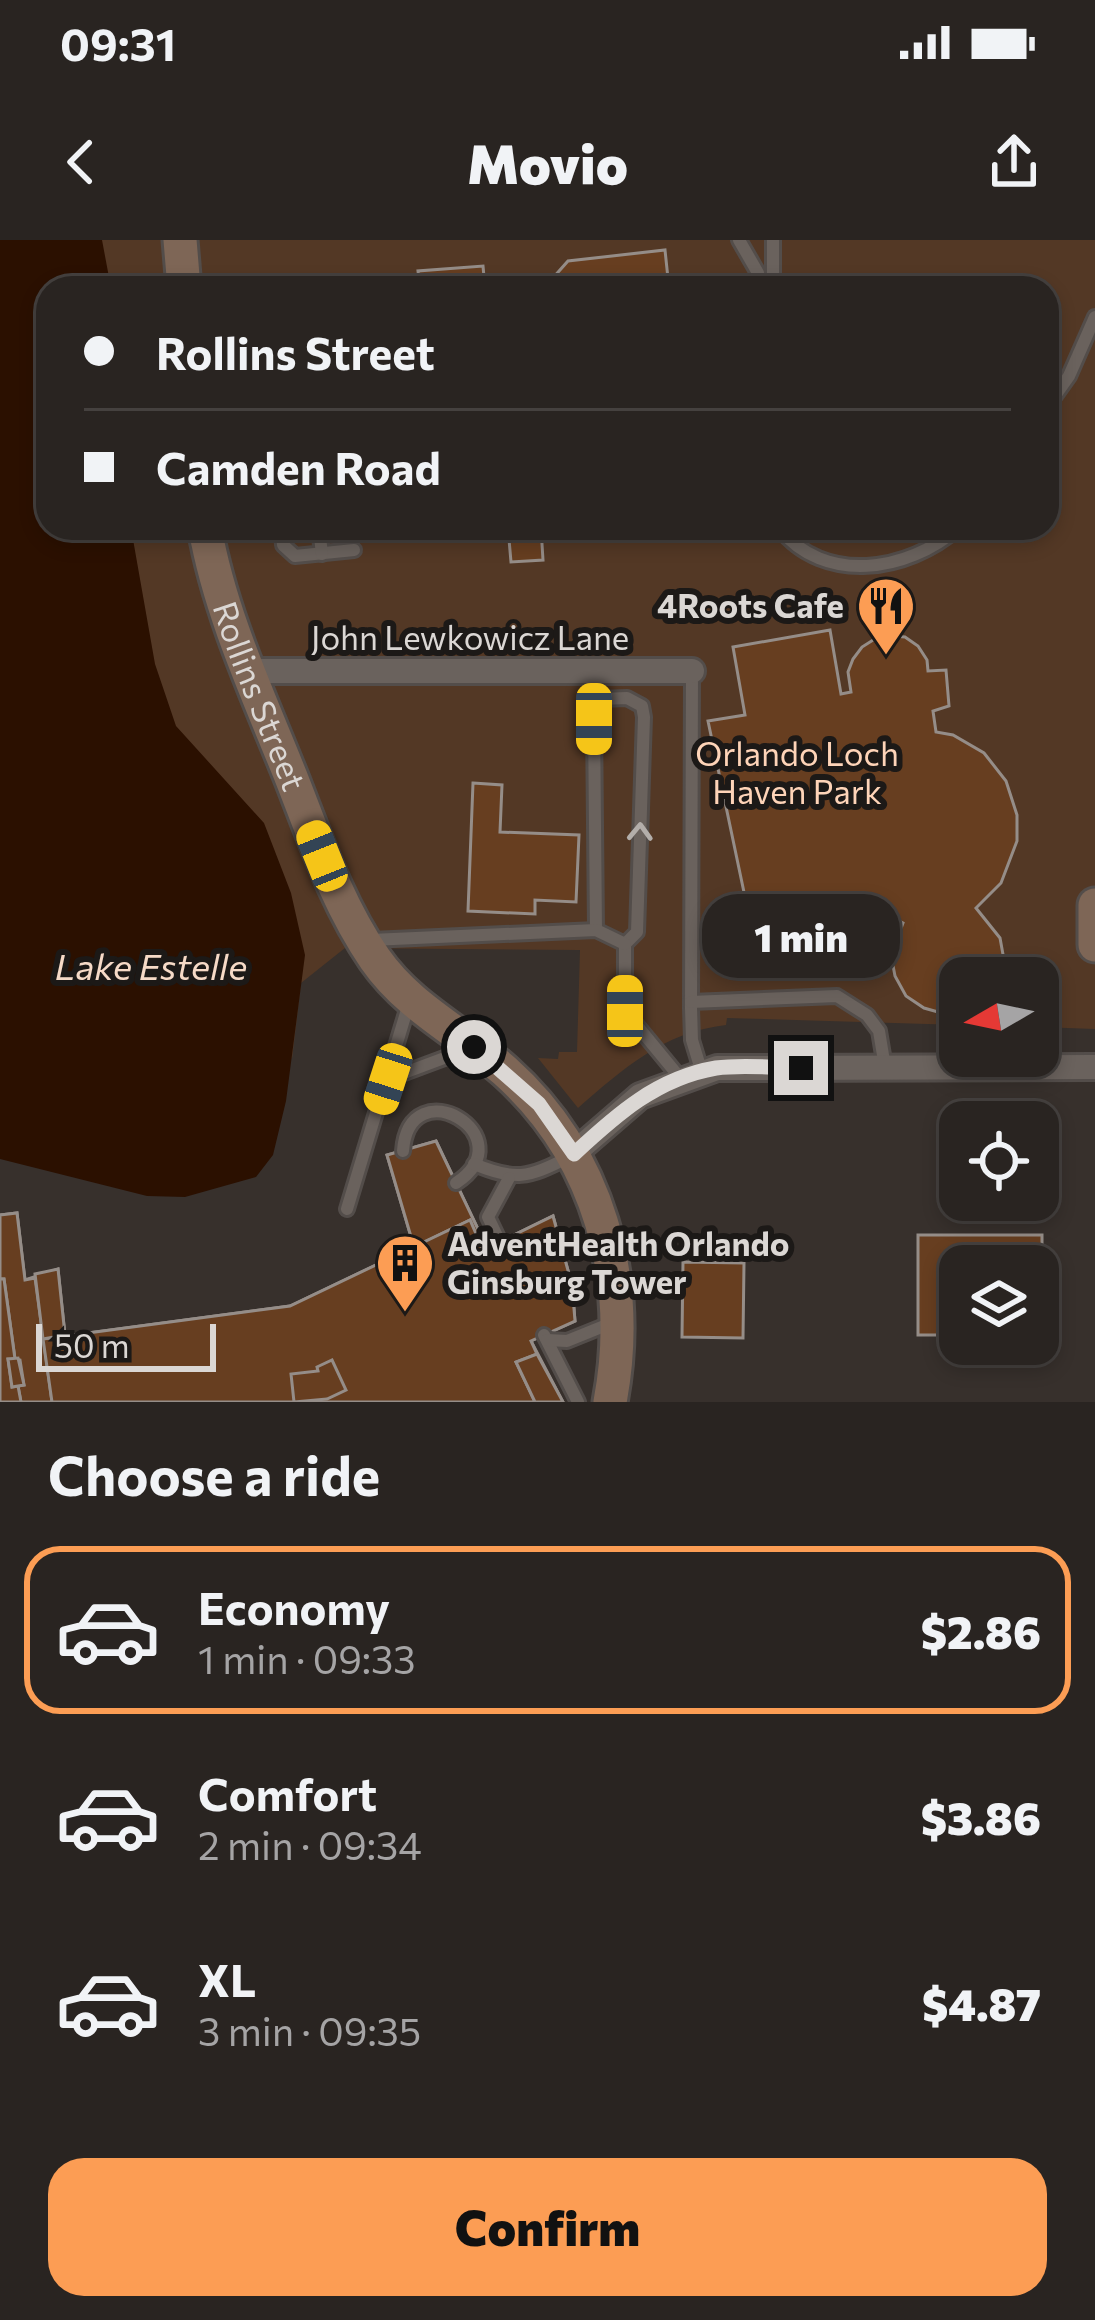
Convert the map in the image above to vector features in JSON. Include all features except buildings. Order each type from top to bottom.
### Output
[{"type":"street","points":[[180,240],[183,276]]},
{"type":"street","name":"Rollins Street","points":[[207,540],[248,671],[322,856],[363,940],[396,987],[539,1104],[574,1154],[596,1200],[611,1258],[619,1320],[610,1402]]},
{"type":"street","name":"John Lewkowicz Lane","points":[[248,671],[692,670]]},
{"type":"street","points":[[1095,905],[1095,945]]},
{"type":"street","points":[[574,1154],[640,1096],[717,1068],[1095,1067]]},
{"type":"lane","points":[[740,240],[759,276]]},
{"type":"lane","points":[[772,240],[773,276]]},
{"type":"lane","points":[[1059,391],[1088,354],[1095,317]]},
{"type":"lane","points":[[285,540],[288,553],[295,556],[354,550]]},
{"type":"lane","points":[[321,540],[322,554]]},
{"type":"lane","points":[[793,540],[809,554],[865,568],[903,561],[942,540]]},
{"type":"lane","points":[[692,670],[692,1076]]},
{"type":"lane","points":[[596,930],[594,719],[601,699],[627,698],[641,706],[644,717],[637,932],[625,944],[625,1011],[692,1076]]},
{"type":"lane","points":[[363,940],[596,930],[625,944]]},
{"type":"lane","points":[[691,1002],[837,995],[867,1015],[879,1030],[886,1068]]},
{"type":"lane","points":[[347,1209],[410,1000]]},
{"type":"lane","points":[[388,1079],[474,1047]]},
{"type":"lane","points":[[403,1150],[416,1120],[439,1111],[462,1118],[476,1137],[474,1164],[456,1183]]},
{"type":"lane","points":[[474,1164],[509,1178],[539,1172],[574,1154]]},
{"type":"lane","points":[[500,1242],[488,1217],[509,1178]]},
{"type":"lane","points":[[578,1402],[545,1337],[567,1340],[619,1320]]},
{"type":"green space","name":"Orlando Loch Haven Park","points":[[34,240],[1095,240],[1095,1029],[1059,1028],[1059,957],[939,957],[939,1024],[727,1018],[726,1025],[683,1035],[646,1054],[578,1108],[538,1058],[558,1059],[559,1052],[577,1052],[580,950],[345,948],[301,983],[292,1059],[75,540],[1059,540],[1059,276],[44,276]]},
{"type":"water","name":"Lake Estelle","points":[[0,240],[102,240],[109,276],[36,276],[36,540],[133,540],[155,664],[176,726],[264,823],[291,893],[305,955],[286,1101],[273,1155],[256,1177],[185,1197],[147,1196],[0,1159]]},
{"type":"place","name":"4Roots Cafe","points":[[886,657]]},
{"type":"place","name":"AdventHealth Orlando Ginsburg Tower","points":[[405,1314]]},
{"type":"route","points":[[474,1047],[539,1104],[574,1154],[640,1096],[674,1081],[717,1068],[801,1068]]}]
